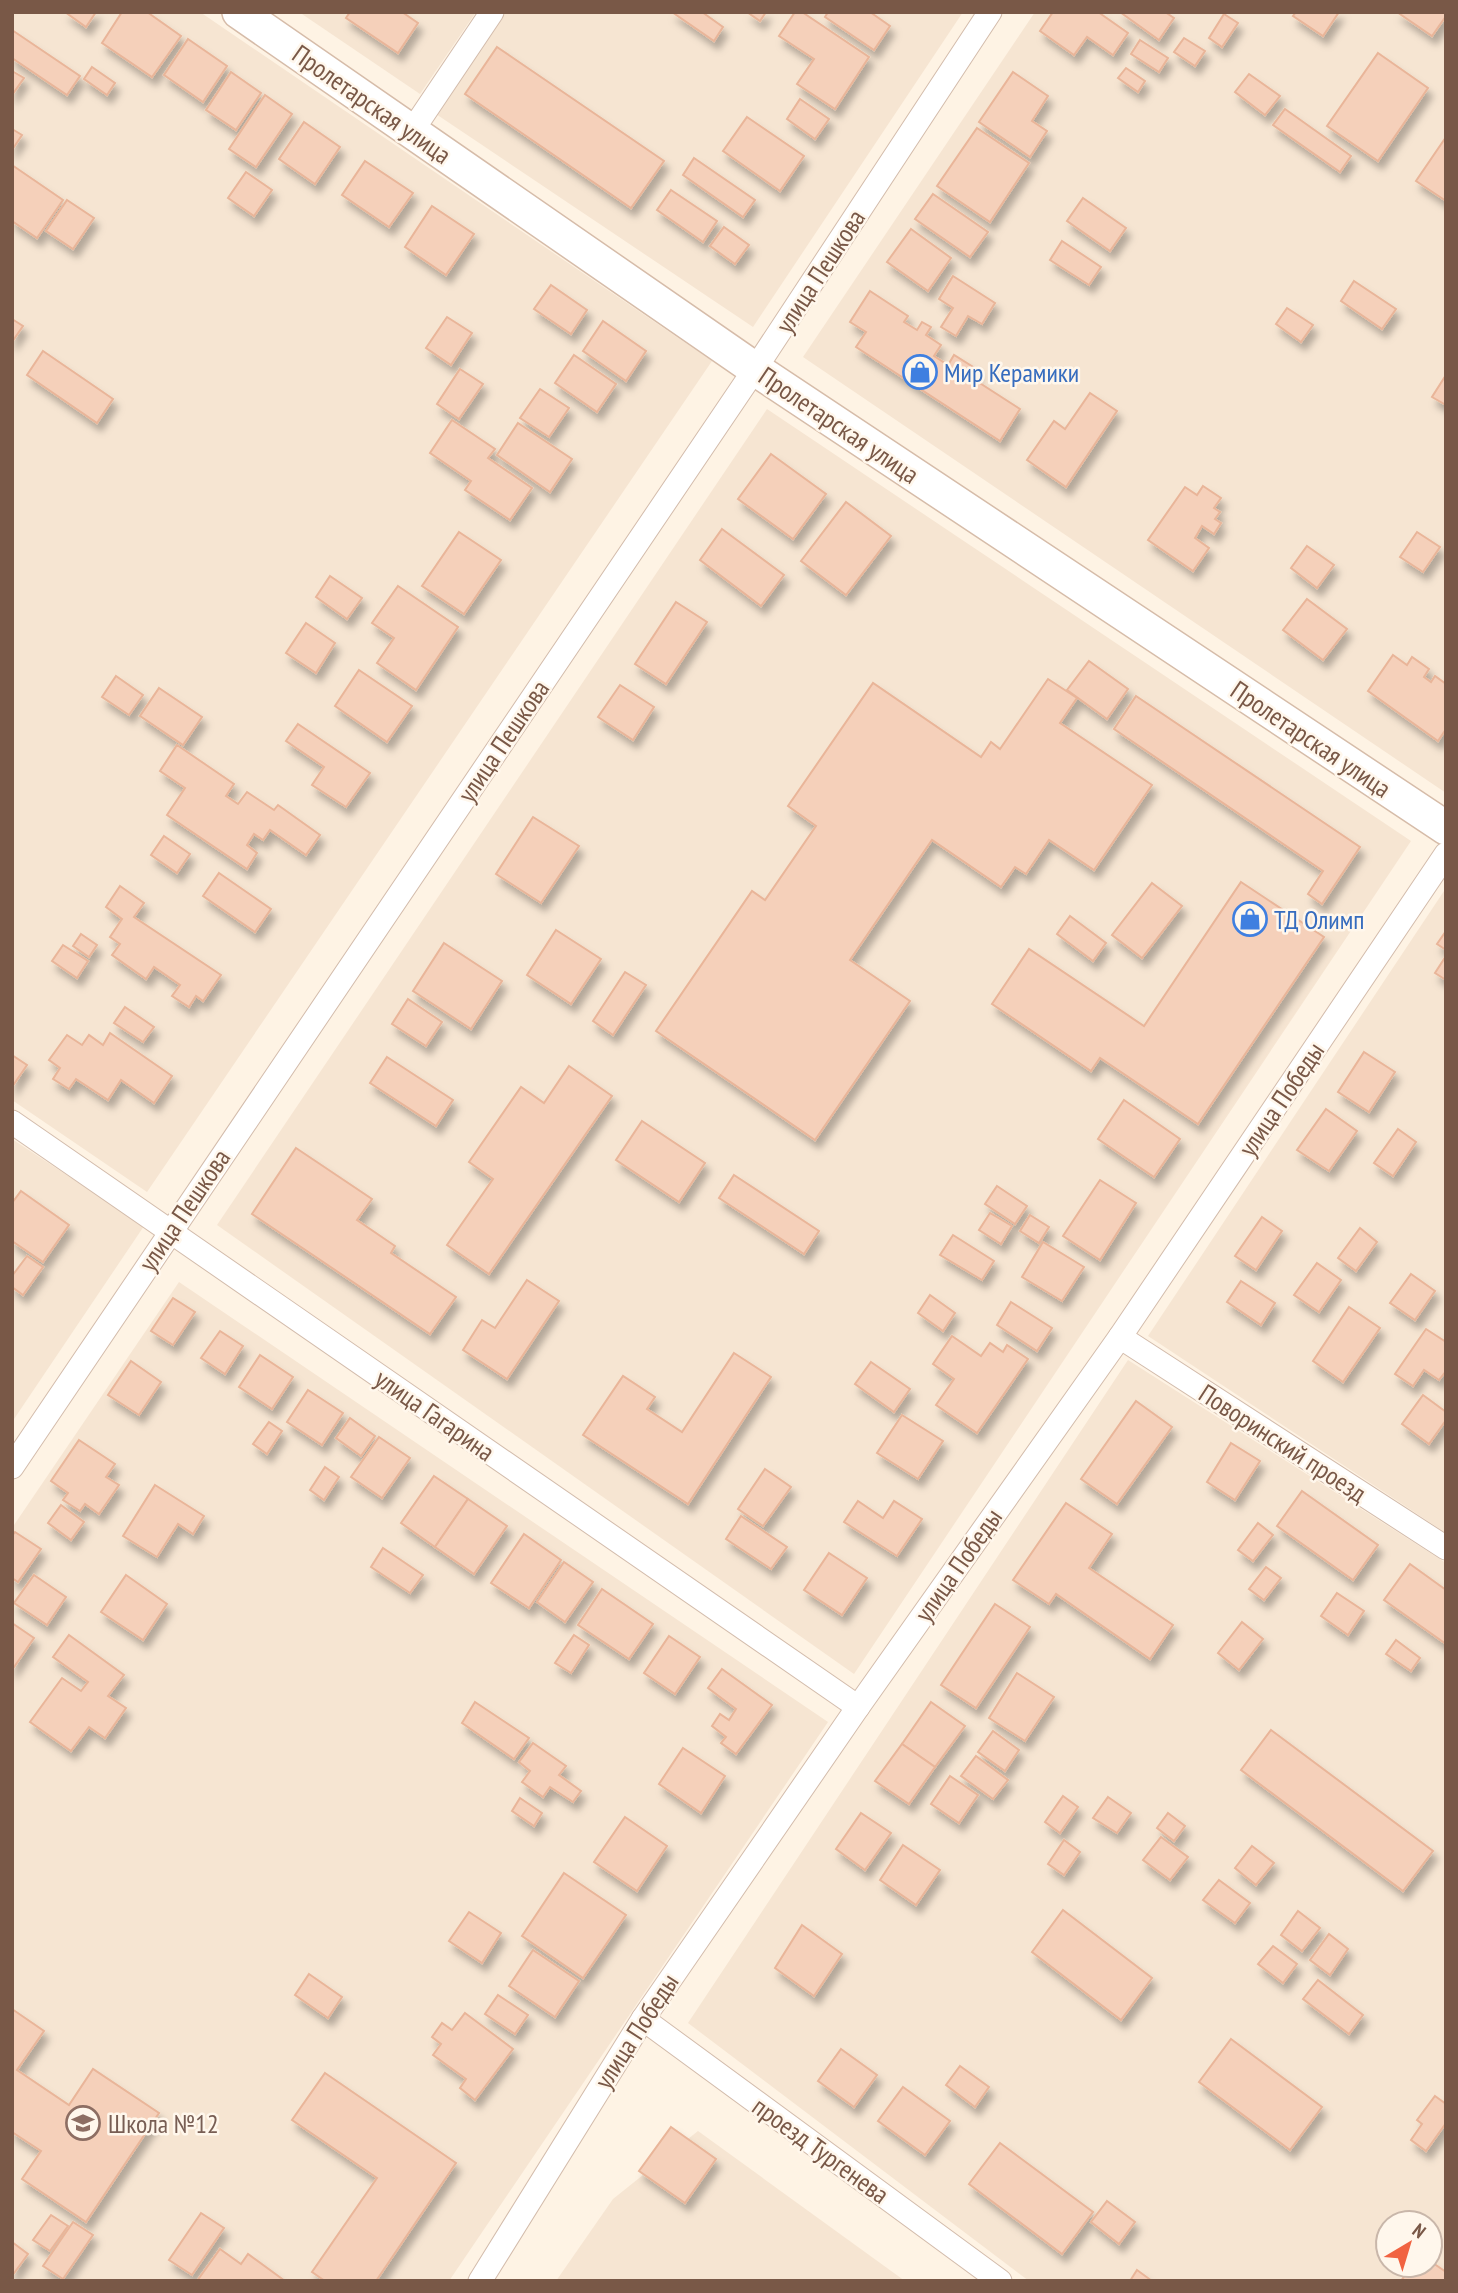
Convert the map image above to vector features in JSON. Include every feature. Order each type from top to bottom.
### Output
[{"type":"street","name":"Пролетарская улица","points":[[239,12],[755,369],[1446,828]]},
{"type":"street","points":[[412,131],[492,12]]},
{"type":"street","name":"улица Пешкова","points":[[12,1467],[755,369],[990,12]]},
{"type":"street","name":"улица Победы","points":[[480,2281],[643,2019],[858,1707],[1121,1337],[1446,854]]},
{"type":"street","name":"улица Гагарина","points":[[12,1122],[858,1707]]},
{"type":"street","name":"Поворинский проезд","points":[[1121,1337],[1446,1548]]},
{"type":"street","name":"проезд Тургенева","points":[[643,2019],[1000,2281]]},
{"type":"shaded area","points":[[12,12],[200,12],[712,361],[147,1192],[12,1100]]},
{"type":"shaded area","points":[[299,12],[476,12],[420,94]]},
{"type":"shaded area","points":[[499,12],[963,12],[753,327],[433,112]]},
{"type":"shaded area","points":[[1035,12],[1446,12],[1446,793],[803,357]]},
{"type":"shaded area","points":[[767,409],[1411,841],[854,1674],[217,1225]]},
{"type":"shaded area","points":[[1446,888],[1446,1533],[1148,1336]]},
{"type":"shaded area","points":[[12,1139],[144,1226],[12,1422]]},
{"type":"shaded area","points":[[179,1282],[828,1722],[449,2281],[12,2281],[12,1528]]},
{"type":"shaded area","points":[[1128,1360],[1446,1563],[1446,2281],[1029,2281],[688,2023]]},
{"type":"shaded area","points":[[698,2131],[905,2281],[556,2281],[613,2199]]},
{"type":"building","points":[[65,12],[96,12],[86,27]]},
{"type":"building","points":[[122,12],[147,12],[181,36],[152,77],[102,43]]},
{"type":"building","points":[[350,12],[402,12],[418,23],[398,53],[346,18]]},
{"type":"building","points":[[672,12],[702,12],[723,27],[714,41]]},
{"type":"building","points":[[747,12],[766,12],[760,21]]},
{"type":"building","points":[[795,12],[802,12],[869,57],[835,109],[797,84],[814,59],[779,36]]},
{"type":"building","points":[[828,12],[870,12],[890,26],[874,50],[825,17]]},
{"type":"building","points":[[1053,12],[1098,12],[1128,33],[1113,55],[1087,37],[1074,55],[1040,31]]},
{"type":"building","points":[[1120,12],[1165,12],[1174,18],[1159,40]]},
{"type":"building","points":[[1296,12],[1339,12],[1323,36],[1293,16]]},
{"type":"building","points":[[1397,12],[1446,12],[1446,16],[1432,36]]},
{"type":"building","points":[[1224,14],[1238,23],[1222,47],[1209,38]]},
{"type":"building","points":[[12,30],[80,76],[67,95],[12,58]]},
{"type":"building","points":[[1184,38],[1205,51],[1195,66],[1174,52]]},
{"type":"building","points":[[188,39],[227,66],[203,102],[164,75]]},
{"type":"building","points":[[1140,40],[1168,58],[1159,72],[1131,54]]},
{"type":"building","points":[[497,47],[664,161],[631,208],[465,94]]},
{"type":"building","points":[[1378,53],[1428,88],[1378,161],[1327,126]]},
{"type":"building","points":[[92,67],[115,83],[107,95],[84,79]]},
{"type":"building","points":[[1126,68],[1145,81],[1138,92],[1118,78]]},
{"type":"building","points":[[12,71],[24,78],[12,95]]},
{"type":"building","points":[[231,72],[261,93],[236,130],[206,110]]},
{"type":"building","points":[[1013,72],[1048,96],[1032,121],[1047,131],[1030,157],[979,122]]},
{"type":"building","points":[[1249,74],[1280,96],[1265,115],[1235,92]]},
{"type":"building","points":[[265,95],[292,114],[256,167],[229,149]]},
{"type":"building","points":[[800,99],[829,119],[815,139],[787,119]]},
{"type":"building","points":[[1285,109],[1351,156],[1340,172],[1273,125]]},
{"type":"building","points":[[747,117],[804,156],[780,191],[723,151]]},
{"type":"building","points":[[304,122],[340,147],[315,184],[279,159]]},
{"type":"building","points":[[977,128],[1029,163],[990,222],[937,186]]},
{"type":"building","points":[[12,129],[22,135],[12,150]]},
{"type":"building","points":[[1446,137],[1446,201],[1416,181]]},
{"type":"building","points":[[694,158],[755,200],[743,217],[683,175]]},
{"type":"building","points":[[365,161],[413,193],[389,227],[342,195]]},
{"type":"building","points":[[12,165],[63,200],[37,238],[12,221]]},
{"type":"building","points":[[246,172],[272,190],[254,216],[228,198]]},
{"type":"building","points":[[671,190],[717,221],[703,242],[657,210]]},
{"type":"building","points":[[933,194],[988,232],[970,257],[915,219]]},
{"type":"building","points":[[1083,198],[1126,228],[1110,251],[1067,221]]},
{"type":"building","points":[[67,200],[94,218],[73,249],[46,231]]},
{"type":"building","points":[[432,206],[474,234],[446,275],[405,247]]},
{"type":"building","points":[[724,227],[749,245],[735,264],[710,246]]},
{"type":"building","points":[[911,229],[951,258],[928,291],[887,262]]},
{"type":"building","points":[[1062,241],[1101,267],[1089,285],[1050,260]]},
{"type":"building","points":[[953,276],[995,303],[982,324],[968,316],[956,336],[941,327],[953,308],[939,299]]},
{"type":"building","points":[[1354,281],[1396,309],[1382,329],[1341,301]]},
{"type":"building","points":[[551,285],[587,310],[571,334],[534,309]]},
{"type":"building","points":[[870,291],[908,316],[904,322],[917,330],[922,322],[931,327],[926,335],[941,345],[934,356],[948,365],[954,355],[978,370],[972,378],[1020,409],[1000,441],[856,347],[866,332],[850,322]]},
{"type":"building","points":[[1287,308],[1313,325],[1301,342],[1276,324]]},
{"type":"building","points":[[447,317],[472,333],[451,365],[426,348]]},
{"type":"building","points":[[12,319],[23,326],[12,342]]},
{"type":"building","points":[[603,321],[646,351],[626,381],[583,351]]},
{"type":"building","points":[[43,351],[113,399],[97,423],[27,375]]},
{"type":"building","points":[[574,355],[616,384],[597,412],[555,383]]},
{"type":"building","points":[[460,369],[483,384],[459,419],[437,404]]},
{"type":"building","points":[[1446,375],[1446,405],[1432,397]]},
{"type":"building","points":[[540,389],[569,408],[549,437],[520,418]]},
{"type":"building","points":[[1090,393],[1117,411],[1066,487],[1027,460],[1054,421],[1065,429]]},
{"type":"building","points":[[452,420],[495,449],[488,458],[532,488],[510,520],[465,490],[471,481],[430,453]]},
{"type":"building","points":[[518,423],[572,459],[550,492],[497,455]]},
{"type":"building","points":[[771,454],[826,494],[793,539],[738,499]]},
{"type":"building","points":[[1203,486],[1221,498],[1214,508],[1220,512],[1215,519],[1221,523],[1214,534],[1202,526],[1195,538],[1209,548],[1193,571],[1148,540],[1185,487],[1197,495]]},
{"type":"building","points":[[846,502],[891,536],[846,595],[801,561]]},
{"type":"building","points":[[722,529],[784,575],[761,606],[700,560]]},
{"type":"building","points":[[459,532],[501,560],[464,614],[422,586]]},
{"type":"building","points":[[1417,532],[1440,547],[1423,572],[1400,557]]},
{"type":"building","points":[[1307,546],[1334,565],[1317,588],[1291,568]]},
{"type":"building","points":[[330,576],[362,598],[347,619],[316,597]]},
{"type":"building","points":[[398,586],[458,627],[416,690],[377,663],[394,638],[372,623]]},
{"type":"building","points":[[1307,599],[1347,629],[1323,660],[1283,630]]},
{"type":"building","points":[[676,602],[707,622],[666,684],[635,664]]},
{"type":"building","points":[[306,623],[335,643],[316,673],[286,653]]},
{"type":"building","points":[[1393,655],[1407,665],[1412,657],[1429,669],[1424,677],[1431,682],[1435,676],[1446,684],[1446,729],[1438,741],[1368,691]]},
{"type":"building","points":[[1089,661],[1128,689],[1107,719],[1067,690]]},
{"type":"building","points":[[359,670],[412,706],[387,742],[335,706]]},
{"type":"building","points":[[116,676],[143,695],[129,715],[102,697]]},
{"type":"building","points":[[1048,679],[1077,698],[1060,723],[1152,785],[1094,870],[1049,840],[1026,874],[1015,867],[1001,887],[932,840],[850,960],[910,1001],[815,1140],[656,1031],[752,891],[765,900],[816,826],[788,806],[873,683],[981,757],[991,742],[1000,749]]},
{"type":"building","points":[[620,685],[654,707],[633,740],[598,717]]},
{"type":"building","points":[[159,688],[202,717],[183,745],[140,716]]},
{"type":"building","points":[[1136,696],[1360,847],[1322,904],[1308,894],[1323,871],[1114,729]]},
{"type":"building","points":[[298,724],[370,773],[346,807],[312,785],[324,767],[286,741]]},
{"type":"building","points":[[177,745],[234,784],[226,796],[238,804],[247,792],[274,810],[278,805],[320,835],[306,855],[270,830],[263,840],[254,834],[247,845],[257,853],[247,869],[167,815],[185,788],[160,771]]},
{"type":"building","points":[[533,817],[579,846],[541,903],[496,874]]},
{"type":"building","points":[[164,836],[190,854],[177,873],[151,855]]},
{"type":"building","points":[[219,873],[271,909],[255,932],[203,896]]},
{"type":"building","points":[[1241,882],[1324,937],[1198,1124],[1100,1058],[1091,1071],[992,1004],[1029,949],[1144,1026]]},
{"type":"building","points":[[1152,883],[1182,906],[1142,958],[1112,935]]},
{"type":"building","points":[[120,886],[144,903],[134,917],[221,975],[203,1001],[196,996],[189,1007],[172,996],[180,985],[154,967],[146,979],[112,955],[120,944],[110,937],[122,919],[106,907]]},
{"type":"building","points":[[1070,916],[1106,943],[1093,961],[1057,934]]},
{"type":"building","points":[[556,930],[601,959],[571,1004],[527,975]]},
{"type":"building","points":[[1446,931],[1446,950],[1437,944]]},
{"type":"building","points":[[81,934],[97,945],[89,957],[73,946]]},
{"type":"building","points":[[444,943],[502,981],[471,1029],[413,991]]},
{"type":"building","points":[[63,945],[88,961],[77,978],[52,961]]},
{"type":"building","points":[[1446,956],[1446,980],[1435,973]]},
{"type":"building","points":[[625,972],[646,985],[613,1035],[593,1021]]},
{"type":"building","points":[[408,999],[442,1022],[426,1046],[392,1024]]},
{"type":"building","points":[[125,1007],[154,1027],[143,1042],[114,1023]]},
{"type":"building","points":[[110,1033],[172,1076],[154,1103],[121,1080],[108,1100],[76,1079],[69,1089],[53,1079],[60,1068],[49,1060],[67,1035],[82,1045],[89,1035],[103,1045]]},
{"type":"building","points":[[1364,1052],[1395,1072],[1369,1112],[1338,1092]]},
{"type":"building","points":[[12,1055],[27,1065],[12,1087]]},
{"type":"building","points":[[387,1057],[453,1100],[436,1126],[370,1083]]},
{"type":"building","points":[[569,1066],[612,1096],[489,1274],[447,1245],[493,1179],[469,1162],[521,1087],[544,1103]]},
{"type":"building","points":[[1124,1100],[1180,1139],[1154,1177],[1098,1139]]},
{"type":"building","points":[[1326,1109],[1357,1131],[1329,1171],[1297,1150]]},
{"type":"building","points":[[642,1121],[705,1163],[679,1202],[616,1160]]},
{"type":"building","points":[[1398,1129],[1416,1142],[1393,1176],[1374,1163]]},
{"type":"building","points":[[296,1148],[372,1199],[357,1220],[395,1246],[391,1253],[456,1297],[430,1334],[252,1214]]},
{"type":"building","points":[[734,1175],[819,1231],[804,1254],[719,1198]]},
{"type":"building","points":[[1100,1180],[1136,1203],[1100,1260],[1063,1236]]},
{"type":"building","points":[[997,1186],[1027,1206],[1015,1224],[985,1204]]},
{"type":"building","points":[[21,1191],[69,1225],[43,1262],[12,1241],[12,1203]]},
{"type":"building","points":[[990,1213],[1012,1226],[1001,1244],[979,1230]]},
{"type":"building","points":[[1030,1215],[1049,1227],[1039,1243],[1020,1231]]},
{"type":"building","points":[[1262,1217],[1282,1231],[1256,1270],[1235,1256]]},
{"type":"building","points":[[1360,1228],[1377,1242],[1356,1271],[1338,1258]]},
{"type":"building","points":[[953,1235],[994,1261],[982,1280],[940,1255]]},
{"type":"building","points":[[1043,1242],[1084,1267],[1062,1301],[1022,1277]]},
{"type":"building","points":[[27,1256],[43,1267],[23,1295],[12,1287],[12,1276]]},
{"type":"building","points":[[1317,1263],[1341,1280],[1319,1312],[1294,1295]]},
{"type":"building","points":[[1411,1274],[1435,1291],[1415,1320],[1390,1303]]},
{"type":"building","points":[[527,1280],[559,1301],[507,1379],[463,1350],[482,1320],[495,1328]]},
{"type":"building","points":[[1241,1281],[1275,1303],[1261,1325],[1227,1302]]},
{"type":"building","points":[[930,1295],[955,1313],[943,1331],[918,1313]]},
{"type":"building","points":[[173,1298],[195,1312],[173,1345],[151,1331]]},
{"type":"building","points":[[1011,1302],[1052,1328],[1037,1351],[997,1325]]},
{"type":"building","points":[[1349,1307],[1380,1328],[1343,1382],[1313,1361]]},
{"type":"building","points":[[1426,1329],[1446,1342],[1446,1371],[1439,1380],[1424,1370],[1413,1386],[1395,1374]]},
{"type":"building","points":[[220,1331],[243,1346],[225,1374],[201,1358]]},
{"type":"building","points":[[952,1336],[981,1356],[990,1343],[1003,1352],[1007,1345],[1028,1359],[977,1433],[936,1405],[954,1379],[933,1364]]},
{"type":"building","points":[[734,1353],[771,1377],[688,1504],[583,1435],[623,1376],[655,1397],[647,1409],[682,1432]]},
{"type":"building","points":[[260,1355],[293,1377],[272,1409],[239,1387]]},
{"type":"building","points":[[131,1361],[161,1382],[139,1415],[108,1395]]},
{"type":"building","points":[[871,1362],[910,1389],[894,1412],[855,1384]]},
{"type":"building","points":[[308,1390],[343,1413],[322,1445],[287,1422]]},
{"type":"building","points":[[1423,1395],[1446,1412],[1446,1420],[1429,1444],[1402,1424]]},
{"type":"building","points":[[1136,1401],[1172,1427],[1117,1504],[1081,1479]]},
{"type":"building","points":[[902,1415],[943,1441],[918,1479],[877,1453]]},
{"type":"building","points":[[350,1418],[375,1436],[361,1456],[336,1438]]},
{"type":"building","points":[[269,1422],[282,1431],[267,1454],[253,1444]]},
{"type":"building","points":[[379,1437],[410,1458],[382,1498],[351,1477]]},
{"type":"building","points":[[79,1440],[115,1464],[106,1477],[119,1485],[99,1514],[85,1504],[80,1511],[63,1500],[68,1493],[51,1481]]},
{"type":"building","points":[[1231,1443],[1260,1461],[1235,1500],[1207,1482]]},
{"type":"building","points":[[325,1467],[339,1477],[324,1500],[310,1490]]},
{"type":"building","points":[[765,1469],[791,1487],[763,1526],[738,1509]]},
{"type":"building","points":[[434,1476],[468,1499],[435,1547],[401,1523]]},
{"type":"building","points":[[155,1485],[204,1516],[193,1534],[178,1524],[157,1557],[123,1536]]},
{"type":"building","points":[[1302,1491],[1378,1545],[1353,1580],[1277,1526]]},
{"type":"building","points":[[468,1499],[507,1526],[474,1574],[435,1547]]},
{"type":"building","points":[[858,1501],[883,1518],[894,1501],[922,1519],[897,1556],[844,1522]]},
{"type":"building","points":[[1066,1503],[1112,1534],[1089,1568],[1173,1625],[1150,1659],[1056,1594],[1049,1604],[1013,1580]]},
{"type":"building","points":[[61,1505],[84,1522],[71,1540],[48,1523]]},
{"type":"building","points":[[741,1516],[787,1547],[771,1569],[726,1539]]},
{"type":"building","points":[[1258,1523],[1273,1535],[1253,1561],[1238,1550]]},
{"type":"building","points":[[15,1532],[41,1549],[18,1582],[12,1578],[12,1536]]},
{"type":"building","points":[[524,1534],[561,1560],[529,1608],[491,1583]]},
{"type":"building","points":[[383,1548],[423,1575],[410,1593],[371,1567]]},
{"type":"building","points":[[829,1553],[867,1578],[842,1615],[804,1590]]},
{"type":"building","points":[[564,1562],[593,1582],[565,1622],[537,1602]]},
{"type":"building","points":[[1410,1564],[1446,1590],[1446,1644],[1384,1600]]},
{"type":"building","points":[[1266,1567],[1281,1578],[1264,1600],[1249,1589]]},
{"type":"building","points":[[34,1575],[66,1597],[47,1625],[14,1603]]},
{"type":"building","points":[[126,1575],[167,1604],[143,1640],[101,1612]]},
{"type":"building","points":[[602,1589],[653,1624],[629,1659],[578,1625]]},
{"type":"building","points":[[1337,1593],[1364,1611],[1348,1635],[1321,1616]]},
{"type":"building","points":[[995,1604],[1030,1627],[976,1708],[941,1685]]},
{"type":"building","points":[[1242,1622],[1263,1639],[1239,1670],[1218,1653]]},
{"type":"building","points":[[12,1623],[34,1638],[12,1670]]},
{"type":"building","points":[[69,1635],[124,1675],[108,1696],[126,1708],[105,1738],[89,1727],[71,1751],[30,1722],[62,1678],[81,1691],[88,1682],[53,1657]]},
{"type":"building","points":[[574,1635],[589,1645],[571,1673],[555,1663]]},
{"type":"building","points":[[669,1636],[700,1657],[675,1694],[644,1673]]},
{"type":"building","points":[[1396,1640],[1420,1658],[1411,1671],[1386,1654]]},
{"type":"building","points":[[722,1669],[772,1705],[736,1754],[721,1743],[726,1737],[712,1726],[720,1714],[729,1720],[736,1709],[708,1688]]},
{"type":"building","points":[[1017,1673],[1054,1697],[1025,1741],[989,1718]]},
{"type":"building","points":[[475,1702],[529,1738],[514,1759],[462,1723]]},
{"type":"building","points":[[931,1702],[965,1726],[935,1767],[902,1744]]},
{"type":"building","points":[[1271,1730],[1433,1851],[1403,1891],[1241,1770]]},
{"type":"building","points":[[993,1731],[1019,1750],[1005,1771],[978,1752]]},
{"type":"building","points":[[533,1743],[566,1766],[559,1775],[581,1791],[573,1802],[550,1787],[543,1797],[522,1782],[530,1771],[519,1762]]},
{"type":"building","points":[[902,1744],[935,1767],[909,1804],[875,1781]]},
{"type":"building","points":[[683,1748],[725,1776],[701,1813],[659,1784]]},
{"type":"building","points":[[976,1756],[1008,1780],[993,1799],[961,1776]]},
{"type":"building","points":[[950,1776],[978,1795],[959,1823],[931,1804]]},
{"type":"building","points":[[1063,1796],[1078,1807],[1060,1833],[1045,1822]]},
{"type":"building","points":[[1108,1797],[1131,1813],[1117,1833],[1093,1818]]},
{"type":"building","points":[[520,1798],[542,1813],[534,1826],[512,1811]]},
{"type":"building","points":[[861,1813],[891,1833],[865,1870],[836,1849]]},
{"type":"building","points":[[1168,1813],[1185,1826],[1174,1841],[1157,1828]]},
{"type":"building","points":[[625,1817],[667,1846],[637,1891],[594,1862]]},
{"type":"building","points":[[1161,1837],[1188,1857],[1170,1880],[1143,1860]]},
{"type":"building","points":[[1064,1840],[1080,1852],[1064,1875],[1048,1864]]},
{"type":"building","points":[[903,1845],[940,1870],[916,1905],[880,1880]]},
{"type":"building","points":[[1252,1846],[1274,1863],[1256,1885],[1235,1868]]},
{"type":"building","points":[[564,1873],[626,1915],[583,1978],[522,1936]]},
{"type":"building","points":[[1219,1880],[1250,1903],[1235,1923],[1203,1900]]},
{"type":"building","points":[[1063,1910],[1152,1978],[1121,2020],[1032,1952]]},
{"type":"building","points":[[1298,1911],[1320,1928],[1302,1951],[1281,1935]]},
{"type":"building","points":[[469,1912],[501,1933],[482,1963],[449,1941]]},
{"type":"building","points":[[802,1925],[842,1954],[814,1996],[775,1968]]},
{"type":"building","points":[[1329,1934],[1348,1949],[1330,1975],[1310,1960]]},
{"type":"building","points":[[1273,1946],[1297,1964],[1283,1983],[1258,1964]]},
{"type":"building","points":[[533,1950],[579,1981],[555,2017],[509,1986]]},
{"type":"building","points":[[309,1974],[342,1997],[328,2018],[295,1995]]},
{"type":"building","points":[[1318,1980],[1363,2015],[1349,2034],[1303,1999]]},
{"type":"building","points":[[498,1995],[528,2015],[515,2034],[485,2014]]},
{"type":"building","name":"Школа №12","points":[[12,2009],[44,2031],[17,2070],[69,2105],[93,2069],[159,2113],[86,2222],[22,2179],[41,2151],[12,2132]]},
{"type":"building","points":[[465,2013],[513,2049],[475,2100],[460,2088],[466,2079],[433,2055],[441,2044],[432,2037],[442,2023],[452,2030]]},
{"type":"building","points":[[1231,2039],[1322,2107],[1290,2150],[1199,2082]]},
{"type":"building","points":[[841,2049],[877,2075],[854,2107],[818,2081]]},
{"type":"building","points":[[960,2066],[989,2087],[975,2107],[946,2085]]},
{"type":"building","points":[[325,2073],[456,2163],[376,2281],[325,2281],[312,2272],[377,2178],[292,2120]]},
{"type":"building","points":[[903,2087],[950,2121],[925,2155],[878,2121]]},
{"type":"building","points":[[1435,2096],[1446,2104],[1446,2123],[1426,2151],[1411,2140],[1422,2124],[1417,2120]]},
{"type":"building","points":[[671,2127],[716,2159],[685,2203],[639,2171]]},
{"type":"building","points":[[1000,2143],[1093,2212],[1062,2254],[969,2184]]},
{"type":"building","points":[[1107,2201],[1135,2222],[1119,2244],[1091,2222]]},
{"type":"building","points":[[201,2213],[224,2228],[192,2275],[169,2260]]},
{"type":"building","points":[[51,2215],[68,2226],[50,2251],[33,2240]]},
{"type":"building","points":[[73,2222],[93,2235],[63,2279],[43,2266]]},
{"type":"building","points":[[12,2242],[28,2254],[12,2276]]},
{"type":"building","points":[[220,2249],[241,2264],[248,2254],[285,2281],[197,2281]]},
{"type":"building","points":[[1137,2270],[1152,2281],[1130,2281]]},
{"type":"building","points":[[1444,2271],[1446,2272],[1445,2281],[1401,2281],[1444,2279]]},
{"type":"place","name":"Мир Керамики","points":[[920,372]]},
{"type":"place","name":"ТД Олимп","points":[[1250,919]]},
{"type":"place","name":"Школа №12","points":[[83,2123]]}]
